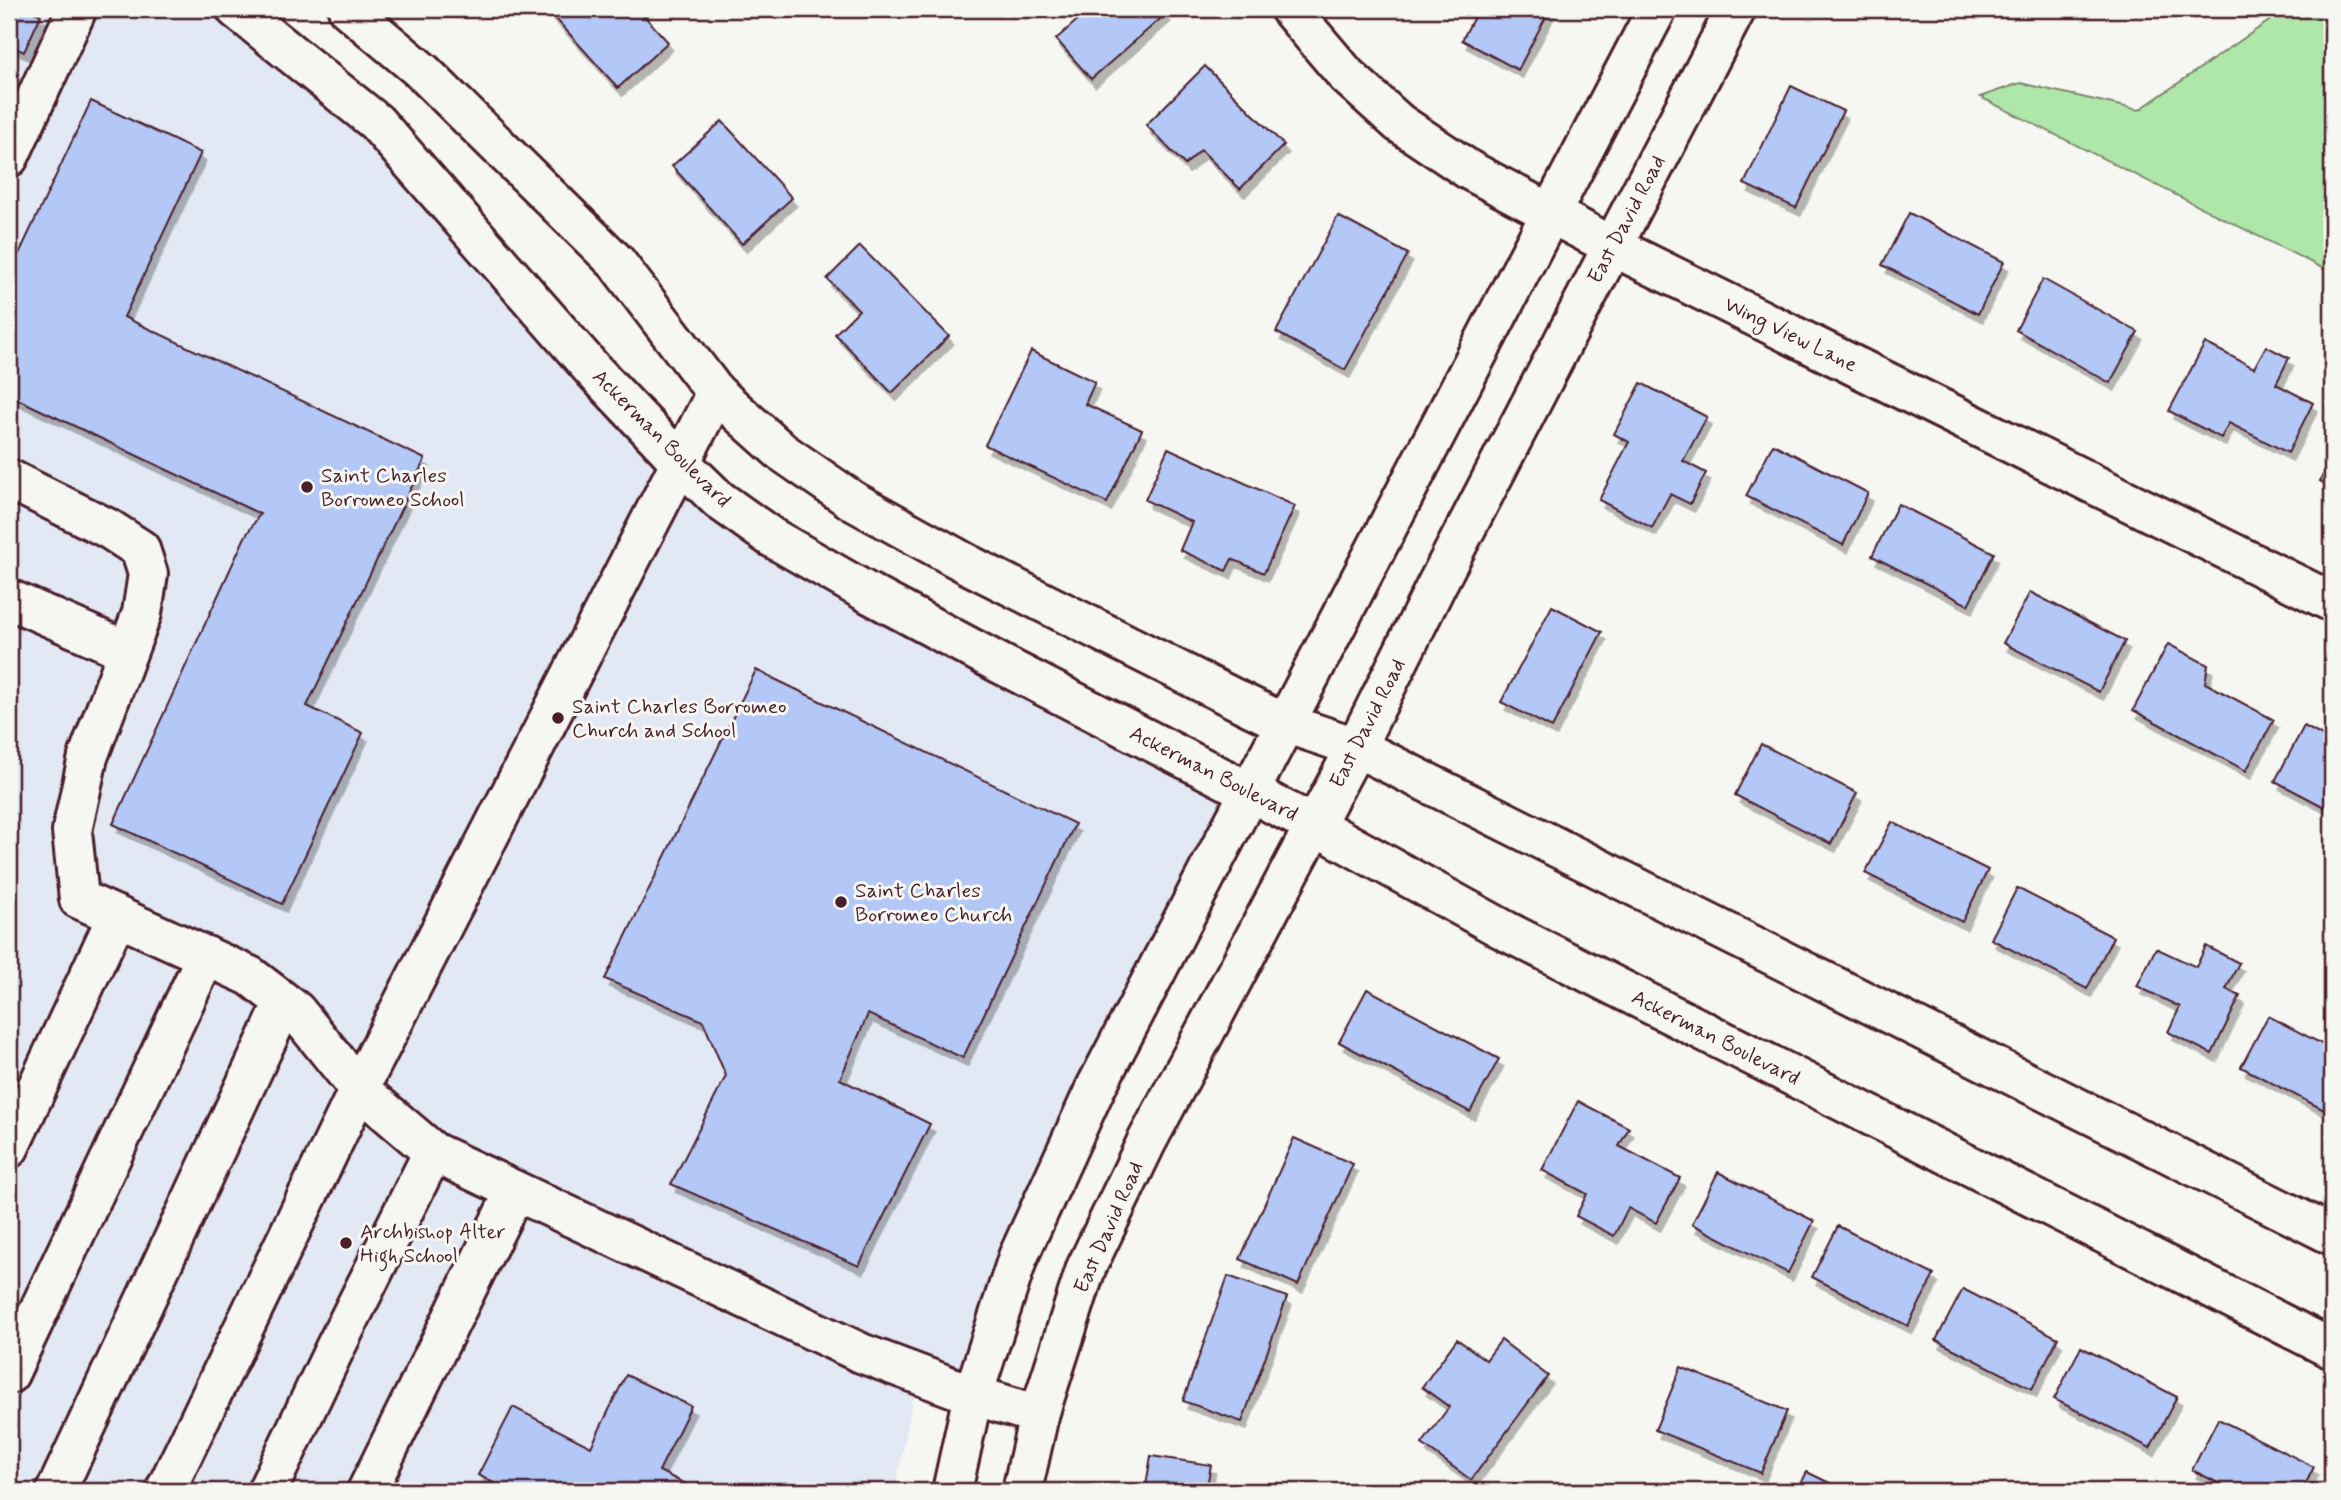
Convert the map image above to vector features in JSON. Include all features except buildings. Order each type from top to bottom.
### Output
[{"type":"street","points":[[9,157],[77,9]]},
{"type":"street","name":"Ackerman Boulevard","points":[[236,9],[376,122],[593,370],[682,464],[719,500],[771,537],[870,594],[1250,791],[1506,931],[2332,1349]]},
{"type":"street","points":[[348,9],[423,72],[616,262],[716,393],[782,452],[853,501],[970,565],[1284,723],[1356,747],[2332,1236]]},
{"type":"street","name":"Wing View Lane","points":[[1290,9],[1347,76],[1399,123],[1469,170],[1612,246],[2332,602]]},
{"type":"street","points":[[952,1491],[974,1395],[1018,1257],[1095,1089],[1657,9]]},
{"type":"street","name":"East David Road","points":[[1022,1491],[1039,1415],[1086,1268],[1163,1111],[1356,747],[1436,586],[1736,9]]},
{"type":"street","points":[[165,1491],[359,1088],[682,464],[716,393]]},
{"type":"street","points":[[9,478],[109,529],[139,549],[148,573],[142,613],[88,757],[72,831],[79,900],[250,976],[296,1011],[359,1088],[433,1152],[861,1353],[974,1395],[1039,1415]]},
{"type":"street","points":[[9,598],[127,651]]},
{"type":"street","points":[[9,1148],[117,916]]},
{"type":"street","points":[[9,1374],[206,956]]},
{"type":"street","points":[[56,1491],[285,1003]]},
{"type":"street","points":[[267,1491],[433,1152]]},
{"type":"street","points":[[367,1491],[515,1191]]},
{"type":"shaded area","name":"Saint Charles Borromeo Church and School","points":[[40,9],[236,9],[290,54],[682,464],[1250,791],[973,1395],[918,1375],[895,1491],[9,1491],[9,76]]},
{"type":"green space","points":[[2282,9],[2332,9],[2332,273],[1980,97],[2020,83],[2139,110],[2269,21]]},
{"type":"place","name":"Saint Charles Borromeo School","points":[[307,487]]},
{"type":"place","name":"Saint Charles Borromeo Church and School","points":[[558,718]]},
{"type":"place","name":"Saint Charles Borromeo Church","points":[[841,902]]},
{"type":"place","name":"Archbishop Alter High School","points":[[346,1243]]}]
